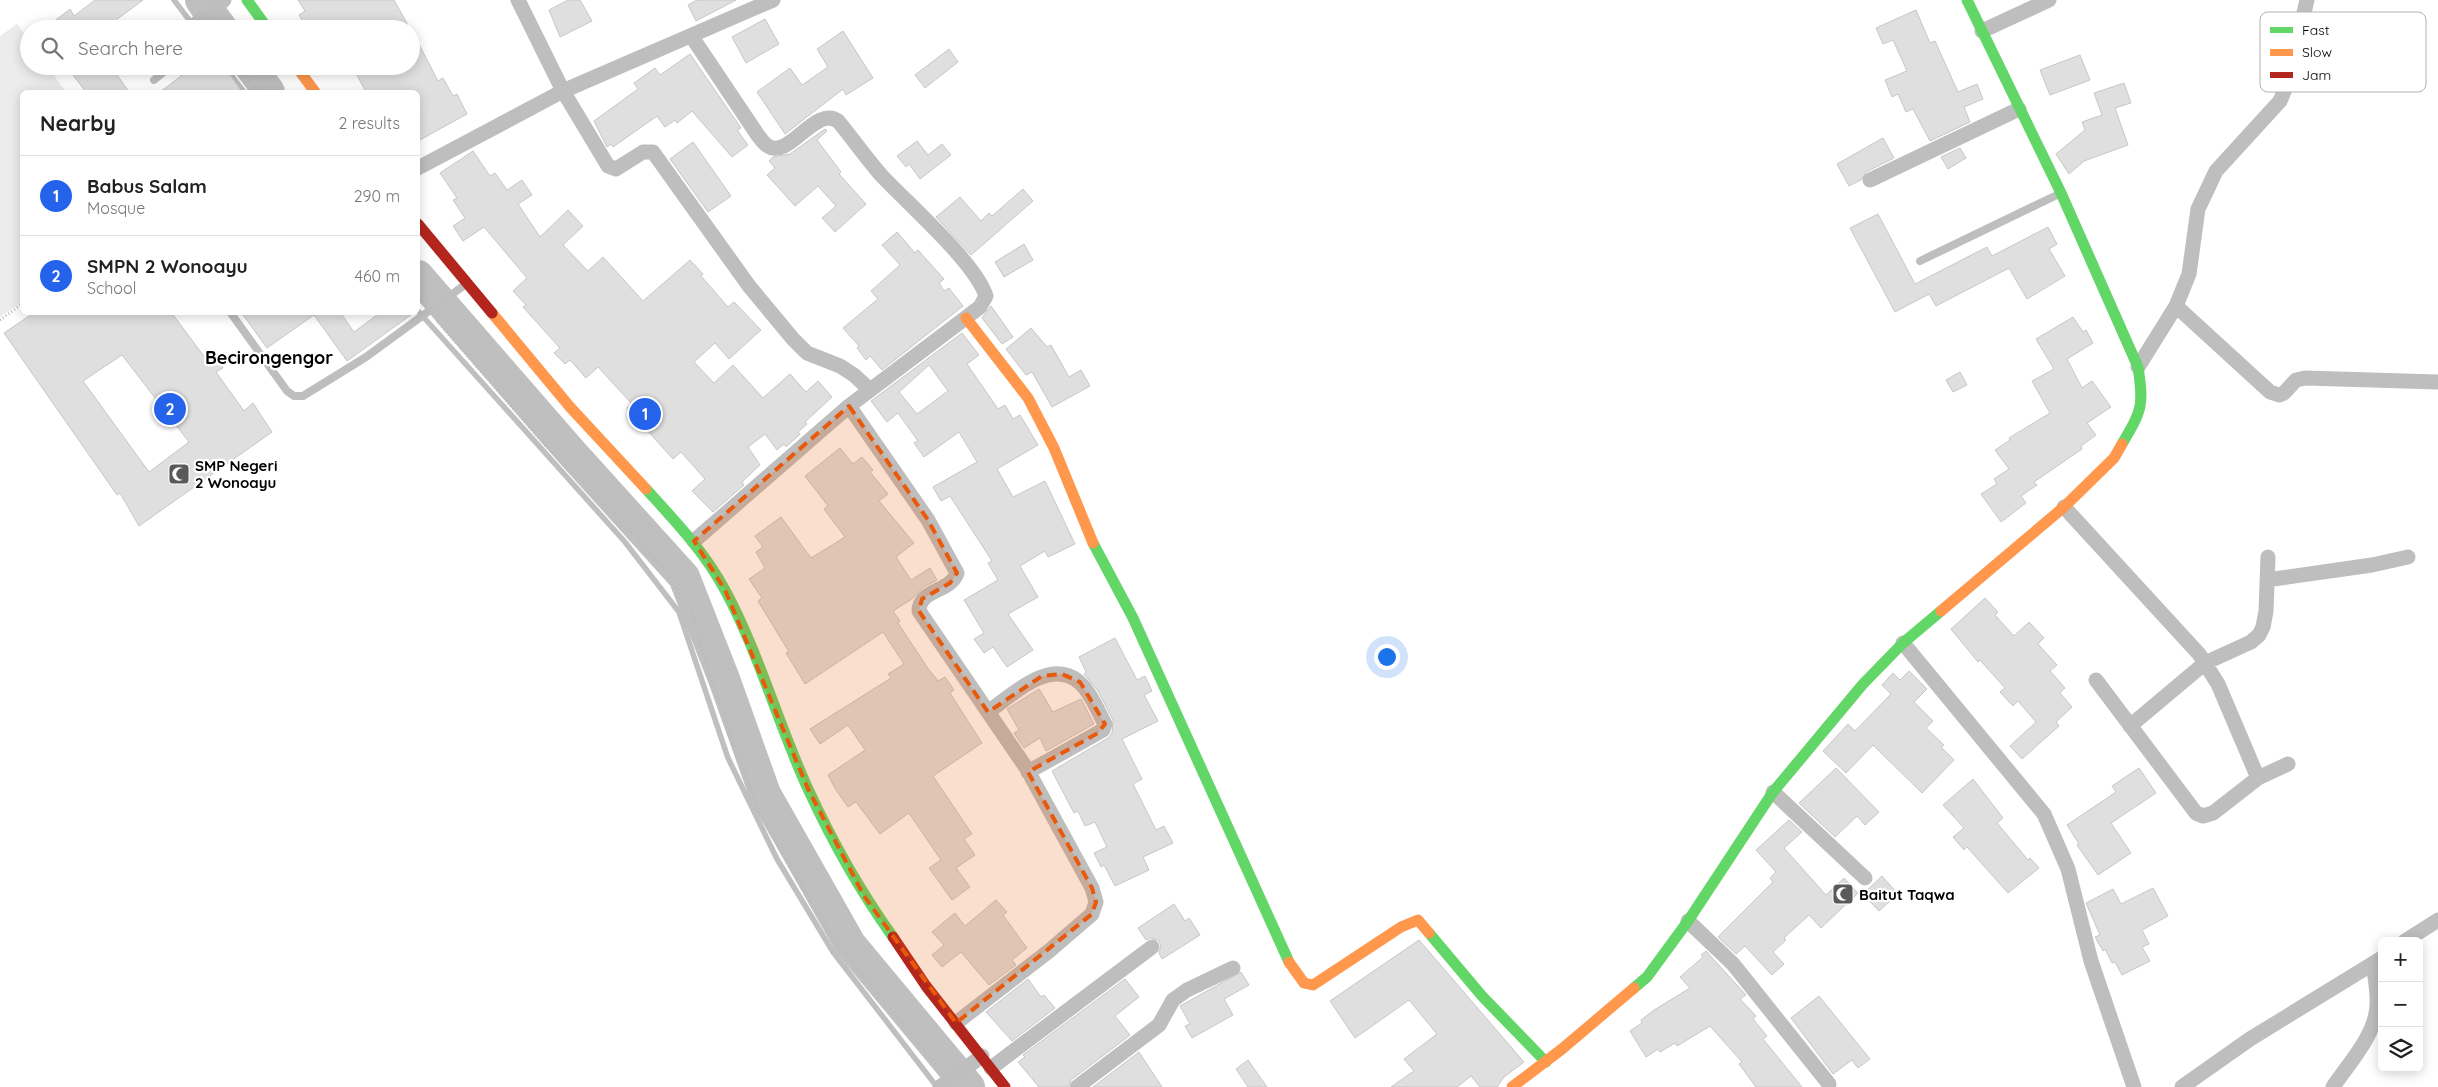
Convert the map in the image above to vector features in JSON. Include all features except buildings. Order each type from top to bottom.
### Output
[{"type":"street","points":[[200,20],[224,0]]},
{"type":"street","points":[[247,0],[261,20]]},
{"type":"street","points":[[518,0],[564,91],[608,166],[616,169],[643,152],[653,152],[749,286],[793,339],[807,353],[840,366],[854,375],[870,390]]},
{"type":"street","points":[[420,167],[564,91],[692,37],[773,0]]},
{"type":"street","points":[[1512,1087],[1546,1062],[1648,977],[1688,921],[1773,792],[1863,684],[1903,643],[2064,507],[2114,458],[2136,420],[2143,398],[2138,367],[2061,193],[2018,109],[1967,0]]},
{"type":"street","points":[[1982,31],[2049,0]]},
{"type":"street","points":[[692,37],[757,134],[768,147],[776,148],[787,144],[822,118],[833,117],[838,121],[881,174],[958,255],[983,286],[986,296],[980,307],[849,406],[694,540]]},
{"type":"street","points":[[303,75],[314,90]]},
{"type":"street","points":[[2138,367],[2176,306],[2189,274],[2198,208],[2216,171],[2280,101],[2284,92]]},
{"type":"street","points":[[1870,180],[2018,109]]},
{"type":"street","points":[[420,226],[570,407],[694,540],[725,590],[755,656],[808,789],[864,896],[926,986],[956,1023],[982,1063],[1005,1087]]},
{"type":"street","points":[[2176,306],[2270,392],[2279,396],[2296,380],[2305,378],[2438,382]]},
{"type":"street","points":[[966,318],[1028,398],[1054,448],[1088,535],[1133,618],[1270,923],[1295,973],[1304,983],[1313,985],[1401,927],[1418,920],[1482,996],[1546,1062]]},
{"type":"street","points":[[849,406],[928,520],[957,573],[955,579],[950,583],[922,599],[919,604],[919,611],[1028,772],[1092,888],[1096,902],[1092,914],[1049,951],[956,1023]]},
{"type":"street","points":[[2064,507],[2205,663],[2218,684],[2258,778]]},
{"type":"street","points":[[2130,726],[2205,663],[2251,642],[2259,635],[2263,627],[2266,611],[2268,557]]},
{"type":"street","points":[[2267,580],[2372,565],[2408,557]]},
{"type":"street","points":[[1903,643],[2044,814],[2068,870],[2091,961],[2134,1087]]},
{"type":"street","points":[[988,712],[1042,676],[1062,674],[1080,682],[1105,724],[1103,730],[1028,772]]},
{"type":"street","points":[[2096,680],[2196,813],[2203,816],[2213,813],[2258,778],[2288,764]]},
{"type":"street","points":[[1773,792],[1866,878]]},
{"type":"street","points":[[2411,937],[2438,920]]},
{"type":"street","points":[[1688,921],[1733,964],[1829,1084]]},
{"type":"street","points":[[947,1084],[982,1063],[1152,947]]},
{"type":"street","points":[[2182,1087],[2250,1039],[2378,961]]},
{"type":"street","points":[[2333,1087],[2369,1033],[2375,1020],[2378,961]]},
{"type":"street","points":[[1077,1087],[1159,1025],[1172,1000],[1187,990],[1233,968]]},
{"type":"lane","points":[[154,80],[160,75]]},
{"type":"lane","points":[[1920,261],[2061,193]]},
{"type":"lane","points":[[232,315],[287,391],[294,396],[303,396],[427,314],[467,284]]},
{"type":"path","points":[[246,75],[257,90]]},
{"type":"path","points":[[0,320],[20,305]]},
{"type":"path","points":[[427,314],[543,444],[622,521],[660,565],[691,608],[708,670],[760,815],[837,944],[947,1084]]},
{"type":"highlighted area","points":[[849,406],[928,520],[957,573],[950,583],[922,599],[919,611],[988,712],[1042,676],[1062,674],[1080,682],[1105,724],[1098,733],[1028,772],[1092,888],[1096,902],[1092,914],[956,1023],[864,896],[808,789],[725,590],[694,541]]},
{"type":"shaded area","points":[[17,24],[20,28],[20,75],[54,75],[65,90],[20,90],[20,303],[0,317],[0,36]]},
{"type":"waterway","points":[[174,0],[189,20]]},
{"type":"waterway","points":[[201,0],[215,20]]},
{"type":"waterway","points":[[231,75],[242,90]]},
{"type":"waterway","points":[[257,75],[268,90]]},
{"type":"waterway","points":[[420,278],[571,452],[684,577],[724,679],[765,794],[850,944],[969,1087]]},
{"type":"waterway","points":[[420,313],[625,542],[679,612],[728,758],[777,859],[833,952],[937,1087]]},
{"type":"traffic: fast","points":[[247,0],[261,20]]},
{"type":"traffic: fast","points":[[1967,0],[2061,193],[2138,367],[2141,391],[2140,407],[2134,423],[2122,444]]},
{"type":"traffic: fast","points":[[646,489],[698,549],[725,590],[748,639],[797,764],[817,808],[858,884],[893,937]]},
{"type":"traffic: fast","points":[[1093,543],[1133,618],[1289,962]]},
{"type":"traffic: fast","points":[[1634,988],[1647,977],[1688,921],[1773,792],[1863,684],[1903,643],[1941,611]]},
{"type":"traffic: fast","points":[[1429,933],[1482,996],[1546,1062]]},
{"type":"traffic: slow","points":[[303,75],[314,90]]},
{"type":"traffic: slow","points":[[492,313],[570,407],[646,489]]},
{"type":"traffic: slow","points":[[966,318],[1028,398],[1054,448],[1093,543]]},
{"type":"traffic: slow","points":[[1941,611],[2064,507],[2114,458],[2122,444]]},
{"type":"traffic: slow","points":[[1289,962],[1304,983],[1313,985],[1401,927],[1418,920],[1429,933]]},
{"type":"traffic: slow","points":[[1512,1087],[1562,1049],[1634,988]]},
{"type":"traffic: jam","points":[[420,226],[492,313]]},
{"type":"traffic: jam","points":[[893,937],[926,986],[1005,1087]]},
{"type":"place","name":"SMPN 2 Wonoayu","points":[[170,409]]},
{"type":"place","name":"Babus Salam","points":[[645,414]]},
{"type":"place","name":"SMP Negeri 2 Wonoayu","points":[[179,474]]},
{"type":"place","name":"Baitut Taqwa","points":[[1843,894]]},
{"type":"district","name":"Becirongengor","points":[[269,357]]}]
